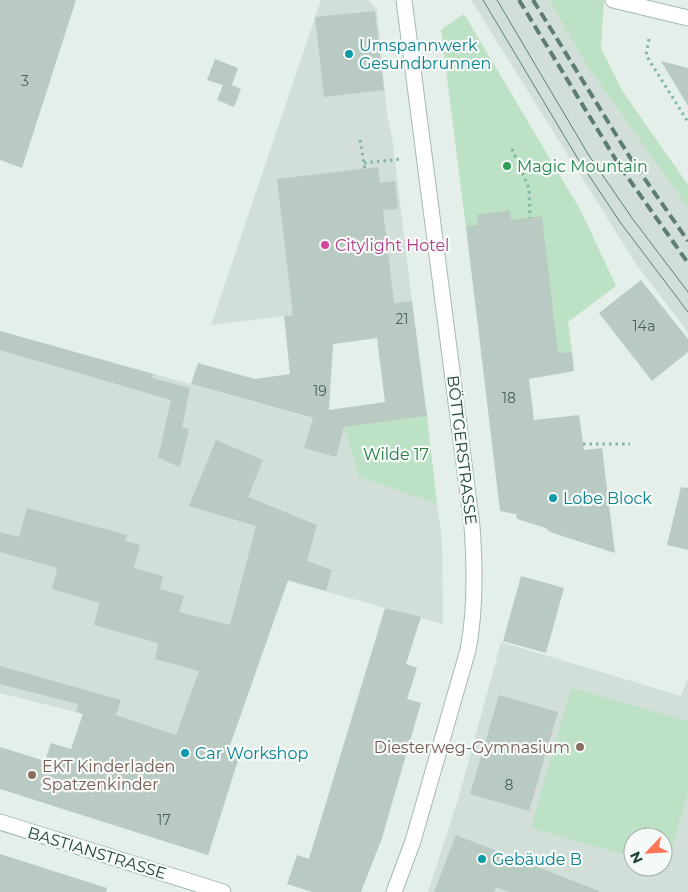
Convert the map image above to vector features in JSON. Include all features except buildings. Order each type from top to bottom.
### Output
[{"type":"street","name":"BÖTTGERSTRASSE","points":[[394,892],[413,841],[468,650],[472,628],[474,555],[472,526],[404,0]]},
{"type":"street","points":[[613,0],[688,18]]},
{"type":"street","name":"BASTIANSTRASSE","points":[[0,822],[223,892]]},
{"type":"path","points":[[649,40],[646,55],[688,122]]},
{"type":"path","points":[[360,140],[365,169]]},
{"type":"path","points":[[512,149],[529,188],[530,218]]},
{"type":"path","points":[[364,163],[401,159]]},
{"type":"path","points":[[583,444],[630,444]]},
{"type":"shaded area","points":[[321,0],[368,0],[377,10],[387,114],[392,136],[412,301],[211,325]]},
{"type":"shaded area","points":[[471,0],[549,0],[586,64],[688,208],[688,332],[636,264]]},
{"type":"shaded area","points":[[0,331],[344,427],[359,477],[437,504],[442,539],[443,624],[288,581],[228,751],[240,754],[208,855],[53,806],[83,714],[0,693]]},
{"type":"shaded area","name":"Diesterweg-Gymnasium","points":[[501,642],[681,696],[688,678],[688,892],[428,892],[459,796]]},
{"type":"green space","points":[[549,0],[604,0],[601,48],[623,92],[688,185],[688,208],[586,64]]},
{"type":"green space","name":"Magic Mountain","points":[[464,14],[581,211],[616,286],[568,322],[572,352],[483,363],[441,30]]},
{"type":"green space","name":"Wilde 17","points":[[427,416],[437,504],[359,477],[344,427]]},
{"type":"green space","points":[[571,688],[688,721],[688,791],[673,845],[673,827],[623,827],[623,854],[531,828]]},
{"type":"tram line","points":[[483,0],[578,159],[620,222],[688,312]]},
{"type":"tram line","points":[[497,0],[588,154],[632,218],[688,292]]},
{"type":"railway","points":[[519,0],[619,165],[688,263]]},
{"type":"railway","points":[[533,0],[631,159],[688,241]]},
{"type":"place","name":"Umspannwerk Gesundbrunnen","points":[[349,54]]},
{"type":"place","name":"Magic Mountain","points":[[507,166]]},
{"type":"place","name":"Citylight Hotel","points":[[325,245]]},
{"type":"place","name":"Lobe Block","points":[[553,498]]},
{"type":"place","name":"Diesterweg-Gymnasium","points":[[580,747]]},
{"type":"place","name":"Car Workshop","points":[[185,753]]},
{"type":"place","name":"EKT Kinderladen Spatzenkinder","points":[[32,775]]},
{"type":"place","name":"Gebäude B","points":[[482,859]]}]
